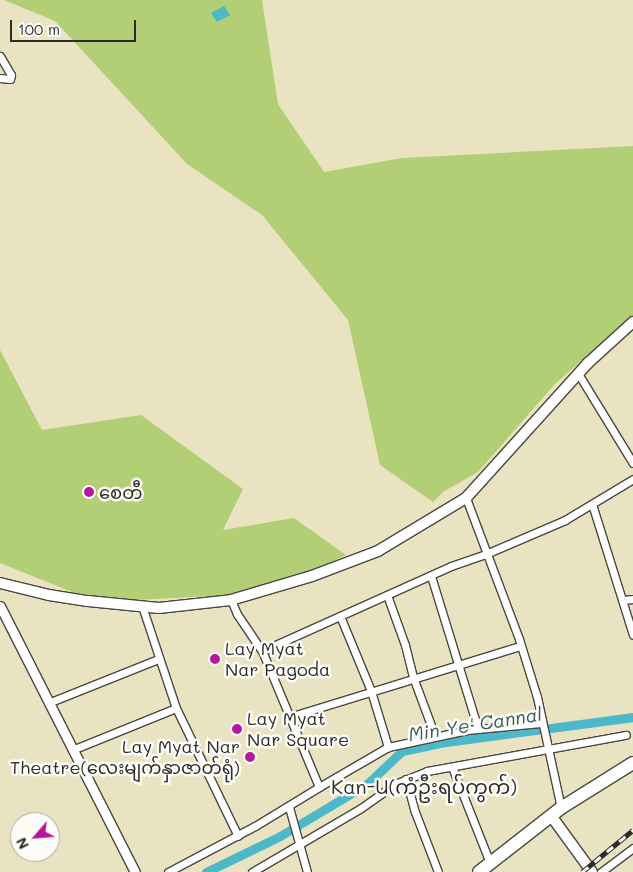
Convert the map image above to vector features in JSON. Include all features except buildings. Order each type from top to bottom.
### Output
[{"type":"highway","points":[[479,872],[556,812],[633,763]]},
{"type":"main road","points":[[0,582],[49,595],[158,608],[231,600],[312,576],[378,550],[466,498],[579,374],[633,322]]},
{"type":"main road","points":[[556,812],[592,872]]},
{"type":"street","points":[[0,56],[11,76],[10,80],[0,78]]},
{"type":"street","points":[[579,374],[633,463]]},
{"type":"street","points":[[262,651],[387,595],[565,520],[633,479]]},
{"type":"street","points":[[466,498],[488,553],[537,697],[556,812]]},
{"type":"street","points":[[592,504],[633,635]]},
{"type":"street","points":[[431,576],[478,729]]},
{"type":"street","points":[[387,595],[413,677],[435,736]]},
{"type":"street","points":[[623,600],[633,598]]},
{"type":"street","points":[[231,600],[237,614],[262,651],[319,788]]},
{"type":"street","points":[[0,606],[135,872]]},
{"type":"street","points":[[142,606],[158,659],[176,708],[238,836]]},
{"type":"street","points":[[340,616],[372,691],[388,747]]},
{"type":"street","points":[[289,717],[413,677],[520,646]]},
{"type":"street","points":[[48,703],[158,659]]},
{"type":"street","points":[[72,750],[176,708]]},
{"type":"street","points":[[168,872],[238,836],[388,747],[435,736],[478,729],[542,725]]},
{"type":"street","points":[[252,872],[301,845],[361,808],[395,784],[427,771],[626,736]]},
{"type":"street","points":[[452,767],[490,864]]},
{"type":"street","points":[[406,779],[414,812],[438,872]]},
{"type":"street","points":[[289,807],[299,836],[307,872]]},
{"type":"street","points":[[601,872],[633,848]]},
{"type":"green space","points":[[4,0],[262,0],[278,104],[324,172],[402,158],[633,146],[633,315],[555,384],[478,472],[443,492],[433,502],[380,465],[348,320],[262,215],[187,164],[55,21]]},
{"type":"green space","points":[[0,350],[42,430],[141,415],[243,489],[223,530],[294,518],[346,555],[268,593],[97,602],[0,563]]},
{"type":"water","points":[[224,6],[230,15],[217,22],[211,13]]},
{"type":"waterway","name":"Min Ye' Cannal","points":[[206,872],[280,836],[367,784],[402,751],[446,742],[633,717]]},
{"type":"railway","points":[[582,872],[633,830]]},
{"type":"place","name":"စေတီ","points":[[89,492]]},
{"type":"place","name":"Lay Myat Nar Pagoda","points":[[215,659]]},
{"type":"place","name":"Lay Myat Nar Square","points":[[237,729]]},
{"type":"place","name":"Lay Myat Nar Theatre(လေးမျက်နှာဇာတ်ရုံ)","points":[[250,757]]},
{"type":"district","name":"Kan-U(ကံဦးရပ်ကွက်)","points":[[424,786]]}]
